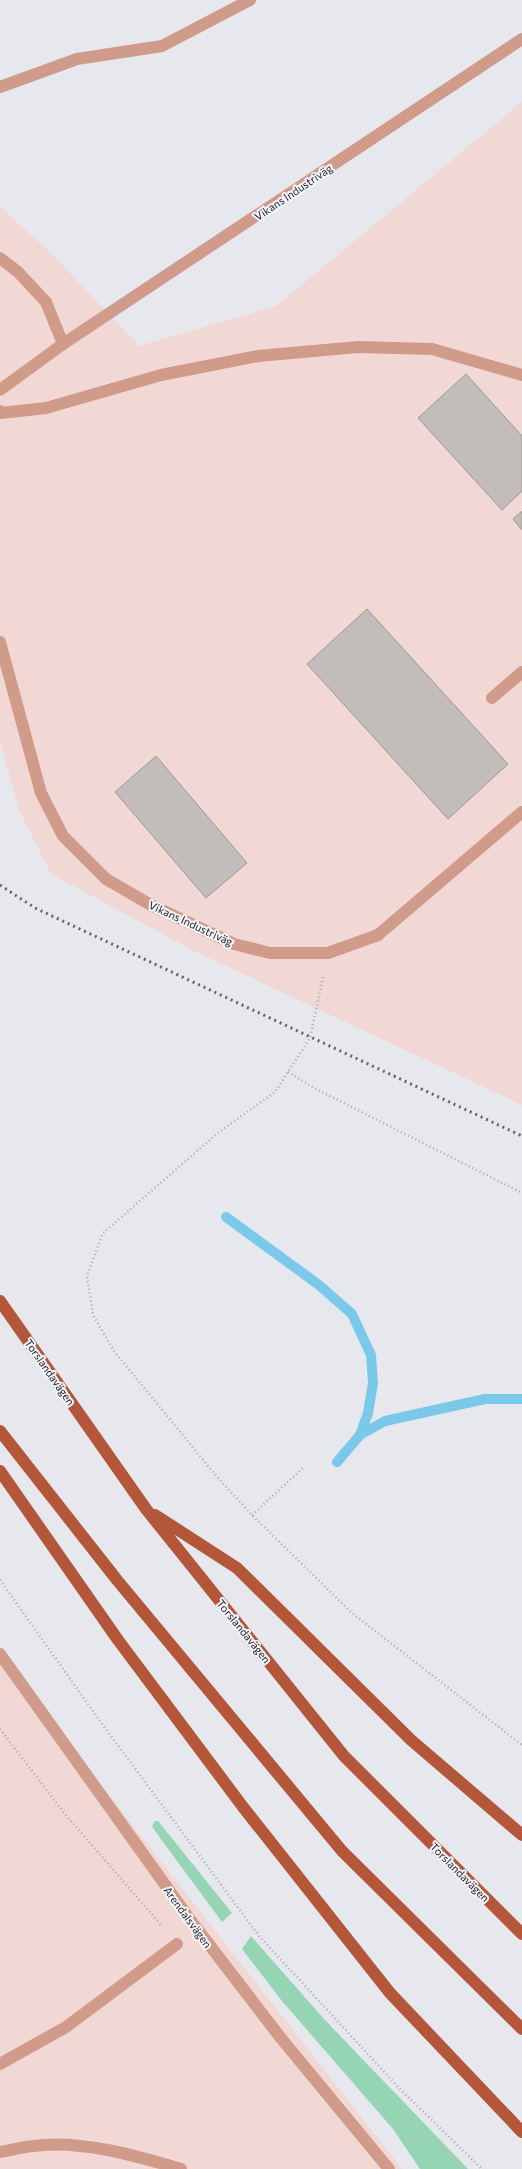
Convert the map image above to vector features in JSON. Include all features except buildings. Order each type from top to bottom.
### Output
[{"type":"main road","name":"Torslandavägen","points":[[0,1301],[146,1509],[344,1756],[522,1934]]},
{"type":"main road","points":[[0,1431],[117,1580],[342,1851],[522,2028]]},
{"type":"main road","points":[[0,1471],[118,1640],[243,1807],[390,1993],[522,2132]]},
{"type":"main road","points":[[146,1509],[237,1568],[411,1740],[522,1836]]},
{"type":"street","points":[[0,87],[76,59],[162,46],[250,0]]},
{"type":"street","name":"Vikans Industriväg","points":[[0,390],[64,344],[522,39]]},
{"type":"street","points":[[0,252],[4,262],[18,272],[46,302],[64,344]]},
{"type":"street","points":[[0,411],[1,413],[46,408],[161,375],[258,356],[358,347],[432,349],[522,375]]},
{"type":"street","name":"Vikans Industriväg","points":[[0,642],[40,793],[63,836],[106,879],[151,905],[234,944],[270,953],[328,953],[378,936],[522,812]]},
{"type":"street","points":[[492,698],[522,672]]},
{"type":"street","name":"Arendalsvägen","points":[[0,1654],[191,1921],[280,2037],[389,2169]]},
{"type":"street","points":[[0,2064],[66,2027],[177,1944]]},
{"type":"street","points":[[0,2152],[34,2145],[77,2146],[136,2155],[181,2169]]},
{"type":"path","points":[[328,953],[310,1038],[275,1092],[218,1133],[103,1233],[87,1276],[93,1316],[114,1351],[217,1477],[252,1514],[352,1613],[522,1745]]},
{"type":"path","points":[[288,1072],[316,1089],[522,1192]]},
{"type":"path","points":[[252,1514],[305,1466]]},
{"type":"path","points":[[0,1580],[105,1728],[259,1936],[400,2089],[482,2169]]},
{"type":"shaded area","points":[[522,102],[522,1105],[194,951],[51,874],[19,810],[0,741],[0,207],[51,253],[139,346],[276,306]]},
{"type":"shaded area","points":[[0,1656],[402,2169],[0,2169]]},
{"type":"green space","points":[[155,1821],[158,1821],[232,1913],[222,1922],[155,1831],[152,1826]]},
{"type":"green space","points":[[251,1936],[324,2019],[468,2169],[420,2169],[393,2129],[282,2001],[242,1949]]},
{"type":"waterway","points":[[226,1217],[319,1285],[352,1314],[371,1355],[373,1383],[368,1413],[360,1435]]},
{"type":"waterway","points":[[337,1462],[360,1435],[385,1421],[485,1399],[522,1399]]},
{"type":"railway","points":[[0,885],[35,908],[522,1136]]}]
